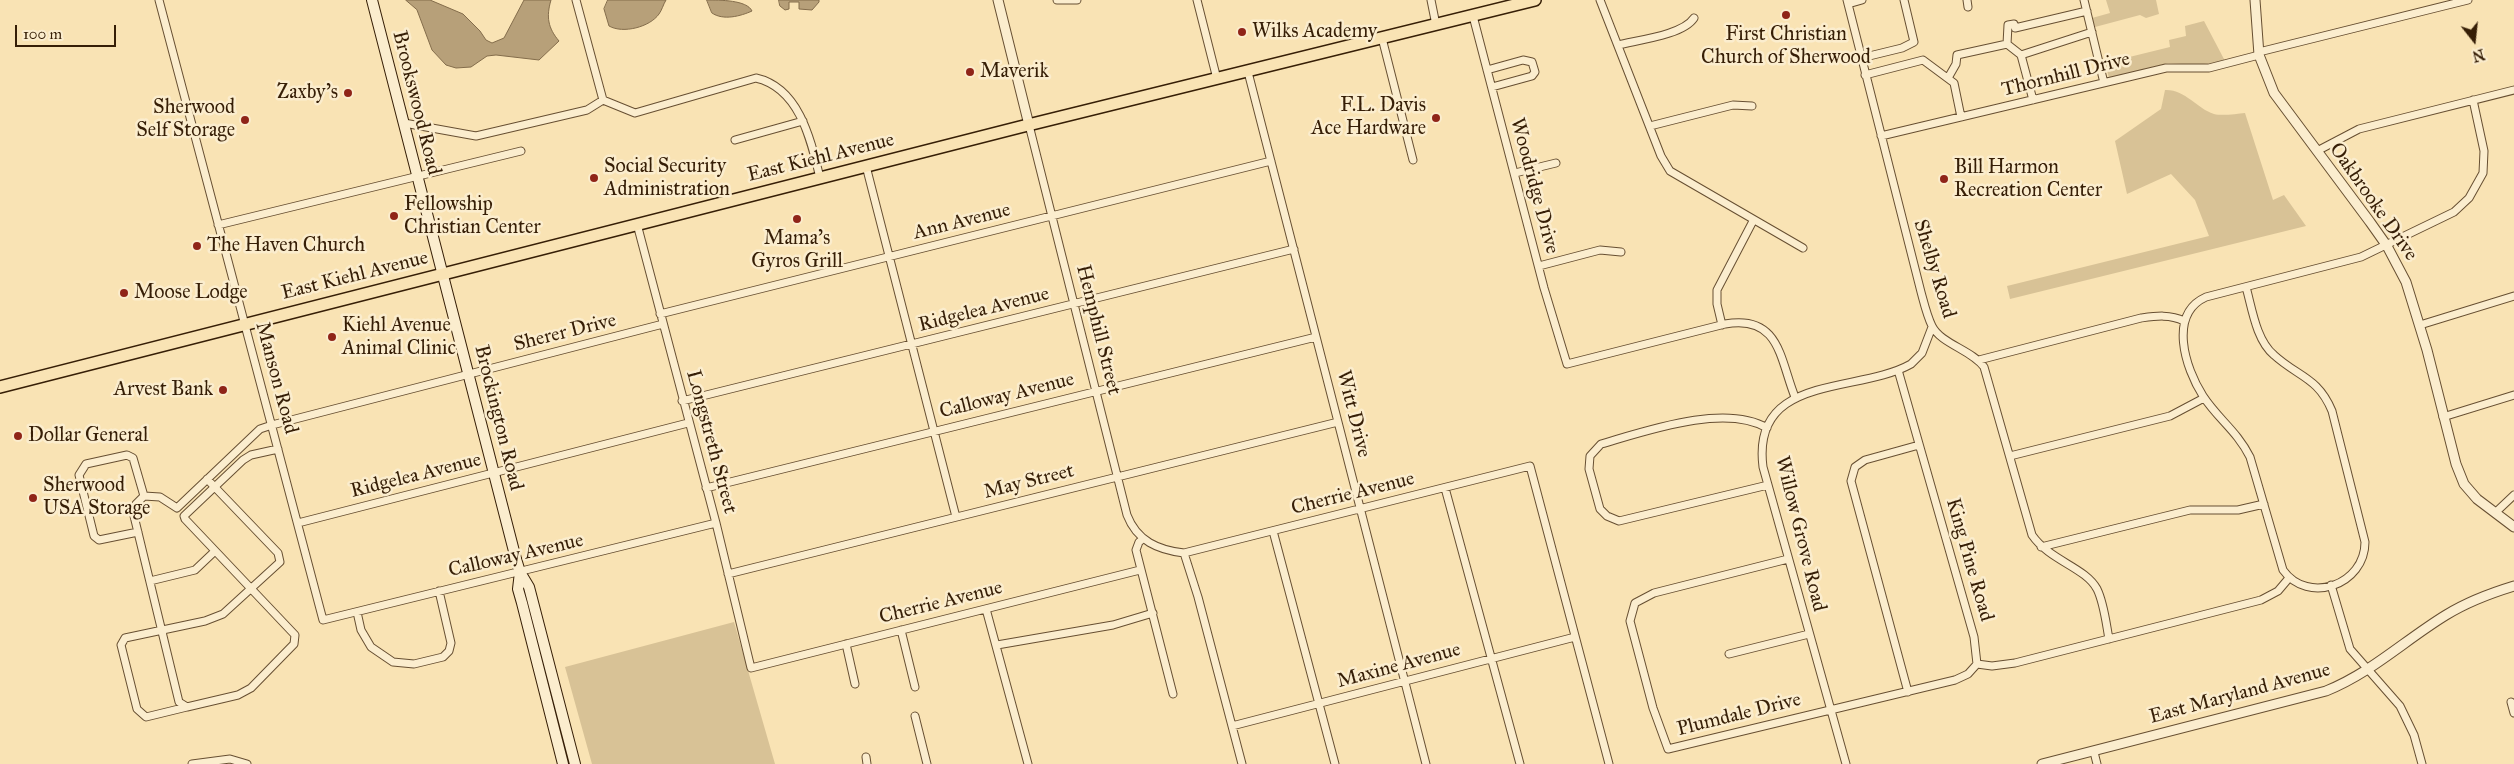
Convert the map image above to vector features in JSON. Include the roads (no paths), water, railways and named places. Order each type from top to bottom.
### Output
[{"type":"main road","name":"Brookswood Road","points":[[372,0],[442,273]]},
{"type":"main road","name":"East Kiehl Avenue","points":[[0,386],[1029,125],[1535,0]]},
{"type":"main road","name":"Brockington Road","points":[[442,273],[520,572],[529,587],[575,764]]},
{"type":"main road","name":"Brockington Road","points":[[520,572],[518,589],[563,764]]},
{"type":"street","name":"Manson Road","points":[[159,0],[323,620]]},
{"type":"street","points":[[576,0],[603,100]]},
{"type":"street","points":[[998,0],[1029,125]]},
{"type":"street","points":[[1057,0],[1076,0]]},
{"type":"street","points":[[1197,0],[1217,79]]},
{"type":"street","points":[[1431,0],[1436,25]]},
{"type":"street","points":[[1600,0],[1661,156],[1670,170],[1753,221],[1803,248]]},
{"type":"street","points":[[1847,2],[1862,0]]},
{"type":"street","points":[[1861,58],[1902,48],[1914,42],[1904,0]]},
{"type":"street","points":[[2084,0],[2104,83]]},
{"type":"street","name":"Oakbrooke Drive","points":[[2255,0],[2259,54],[2274,93],[2387,246],[2406,282],[2420,325],[2456,464],[2464,484],[2477,499],[2514,527]]},
{"type":"street","name":"Thornhill Drive","points":[[1880,136],[2166,68],[2208,68],[2228,65],[2259,54],[2468,0]]},
{"type":"street","name":"Shelby Road","points":[[1847,2],[1880,136],[1932,327],[1938,334],[1979,360]]},
{"type":"street","points":[[2007,44],[2008,25],[2014,24],[2015,28],[2087,11]]},
{"type":"street","name":"Woodridge Drive","points":[[1473,16],[1560,347],[1567,364],[1722,325]]},
{"type":"street","points":[[1618,45],[1678,30],[1690,25],[1694,18]]},
{"type":"street","points":[[2021,55],[2092,32]]},
{"type":"street","points":[[1382,38],[1413,160]]},
{"type":"street","points":[[2007,44],[2021,55],[2033,100]]},
{"type":"street","points":[[1948,78],[1956,64],[1957,55],[2007,44]]},
{"type":"street","points":[[1487,70],[1523,60],[1532,62],[1534,66],[1532,76],[1492,87]]},
{"type":"street","points":[[1865,74],[1923,60],[1954,83],[1961,116]]},
{"type":"street","name":"Witt Drive","points":[[1248,72],[1426,764]]},
{"type":"street","points":[[603,100],[635,113],[756,78],[771,82],[799,112],[820,178]]},
{"type":"street","points":[[2317,151],[2360,129],[2514,90]]},
{"type":"street","points":[[404,123],[476,136],[587,110],[603,100]]},
{"type":"street","points":[[2246,287],[2258,329],[2267,347],[2273,355],[2316,384],[2332,411],[2365,542],[2364,556],[2358,569],[2345,580],[2331,585],[2313,587],[2289,578],[2279,562],[2255,471],[2242,440],[2204,398],[2193,375],[2186,351],[2184,321],[2189,311],[2201,299],[2246,287],[2361,257],[2454,212],[2476,188],[2483,173],[2484,151],[2474,100]]},
{"type":"street","points":[[1650,126],[1733,105],[1752,106]]},
{"type":"street","points":[[735,140],[803,122]]},
{"type":"street","name":"Hemphill Street","points":[[1029,125],[1130,522],[1143,539]]},
{"type":"street","points":[[218,225],[520,152]]},
{"type":"street","name":"Ann Avenue","points":[[660,314],[1271,161]]},
{"type":"street","points":[[1515,173],[1556,162]]},
{"type":"street","points":[[866,166],[891,256],[956,517]]},
{"type":"street","points":[[1753,221],[1717,290],[1717,304],[1722,325],[1734,322],[1749,324],[1772,337],[1782,356],[1795,397]]},
{"type":"street","name":"Longstreth Street","points":[[637,224],[682,401],[716,523],[751,668]]},
{"type":"street","name":"Ridgelea Avenue","points":[[682,401],[1294,249]]},
{"type":"street","points":[[1539,266],[1600,250],[1621,252]]},
{"type":"street","points":[[2420,325],[2514,296]]},
{"type":"street","points":[[2109,639],[2096,588],[2088,578],[2041,548],[2032,535],[1988,375],[1979,360],[2141,318],[2158,315],[2177,317],[2184,321]]},
{"type":"street","name":"Sherer Drive","points":[[177,508],[260,429],[662,324]]},
{"type":"street","points":[[1898,370],[1917,360],[1927,344],[1932,327]]},
{"type":"street","name":"Calloway Avenue","points":[[706,488],[934,430],[1316,337]]},
{"type":"street","name":"Willow Grove Road","points":[[1846,764],[1762,459],[1767,428],[1778,410],[1795,397],[1898,370]]},
{"type":"street","name":"King Pine Road","points":[[1898,370],[1976,648],[1977,664]]},
{"type":"street","points":[[2443,417],[2514,395]]},
{"type":"street","points":[[2010,456],[2170,416],[2204,398]]},
{"type":"street","points":[[1767,428],[1755,422],[1731,417],[1711,417],[1687,422],[1601,444],[1592,452],[1588,466],[1600,509],[1607,516],[1618,521],[1768,485]]},
{"type":"street","name":"May Street","points":[[728,574],[1338,422]]},
{"type":"street","name":"Ridgelea Avenue","points":[[298,523],[688,423]]},
{"type":"street","points":[[245,444],[251,456]]},
{"type":"street","points":[[1908,692],[1851,481],[1855,467],[1865,460],[1919,445]]},
{"type":"street","points":[[184,516],[237,465],[251,456],[278,449]]},
{"type":"street","points":[[138,532],[99,540],[94,536],[80,475],[86,464],[127,455],[133,458],[144,496]]},
{"type":"street","points":[[230,457],[237,465]]},
{"type":"street","name":"Cherrie Avenue","points":[[1184,553],[1530,466],[1575,637]]},
{"type":"street","points":[[188,708],[179,702],[162,630],[134,516],[136,504],[144,496],[160,497],[177,508],[185,519],[215,551],[252,590],[295,635],[294,644],[251,688],[238,695],[188,708],[146,717],[137,709],[121,645],[125,638],[162,630],[224,614],[252,590],[280,562],[278,553],[207,480]]},
{"type":"street","points":[[1445,488],[1520,764]]},
{"type":"street","points":[[2495,513],[2514,495]]},
{"type":"street","points":[[2041,548],[2190,510],[2238,510],[2264,504]]},
{"type":"street","name":"Calloway Avenue","points":[[323,620],[716,523]]},
{"type":"street","points":[[1273,531],[1335,764]]},
{"type":"street","points":[[1173,694],[1136,550],[1139,542],[1143,539],[1159,548],[1184,553],[1198,597],[1242,764]]},
{"type":"street","points":[[150,581],[195,570],[215,551]]},
{"type":"street","name":"Plumdale Drive","points":[[1788,559],[1654,594],[1638,600],[1632,610],[1630,621],[1642,670],[1668,750],[1830,710]]},
{"type":"street","name":"Cherrie Avenue","points":[[751,668],[1140,570]]},
{"type":"street","points":[[1830,710],[1960,678],[1977,664],[2002,666],[2261,600],[2278,591],[2289,578]]},
{"type":"street","points":[[2331,585],[2346,639],[2357,659],[2400,706],[2414,735],[2422,764]]},
{"type":"street","name":"East Maryland Avenue","points":[[2042,764],[2302,699],[2340,686],[2368,670],[2446,615],[2468,603],[2514,586]]},
{"type":"street","points":[[357,612],[366,639],[384,658],[405,665],[443,657],[449,651],[451,643],[439,591]]},
{"type":"street","points":[[986,609],[1028,764]]},
{"type":"street","points":[[997,645],[1114,625],[1153,613]]},
{"type":"street","points":[[901,630],[915,687]]},
{"type":"street","points":[[1729,654],[1809,634]]},
{"type":"street","points":[[1575,637],[1608,764]]},
{"type":"street","name":"Maxine Avenue","points":[[1232,726],[1575,637]]},
{"type":"street","points":[[846,644],[855,684]]},
{"type":"street","points":[[2512,702],[2514,713]]},
{"type":"street","points":[[914,716],[927,764]]},
{"type":"street","points":[[2094,752],[2097,764]]},
{"type":"street","points":[[192,764],[230,759],[247,764]]},
{"type":"place","name":"First Christian Church of Sherwood","points":[[1786,15]]},
{"type":"place","name":"Wilks Academy","points":[[1242,32]]},
{"type":"place","name":"Maverik","points":[[970,72]]},
{"type":"place","name":"Zaxby's","points":[[348,93]]},
{"type":"place","name":"F.L. Davis Ace Hardware","points":[[1436,118]]},
{"type":"place","name":"Sherwood Self Storage","points":[[245,120]]},
{"type":"place","name":"Social Security Administration","points":[[594,178]]},
{"type":"place","name":"Bill Harmon Recreation Center","points":[[1944,179]]},
{"type":"place","name":"Fellowship Christian Center","points":[[394,216]]},
{"type":"place","name":"Mama's Gyros Grill","points":[[797,219]]},
{"type":"place","name":"The Haven Church","points":[[197,246]]},
{"type":"place","name":"Moose Lodge","points":[[124,293]]},
{"type":"place","name":"Kiehl Avenue Animal Clinic","points":[[332,337]]},
{"type":"place","name":"Arvest Bank","points":[[223,390]]},
{"type":"place","name":"Dollar General","points":[[18,436]]},
{"type":"place","name":"Sherwood USA Storage","points":[[33,498]]}]
